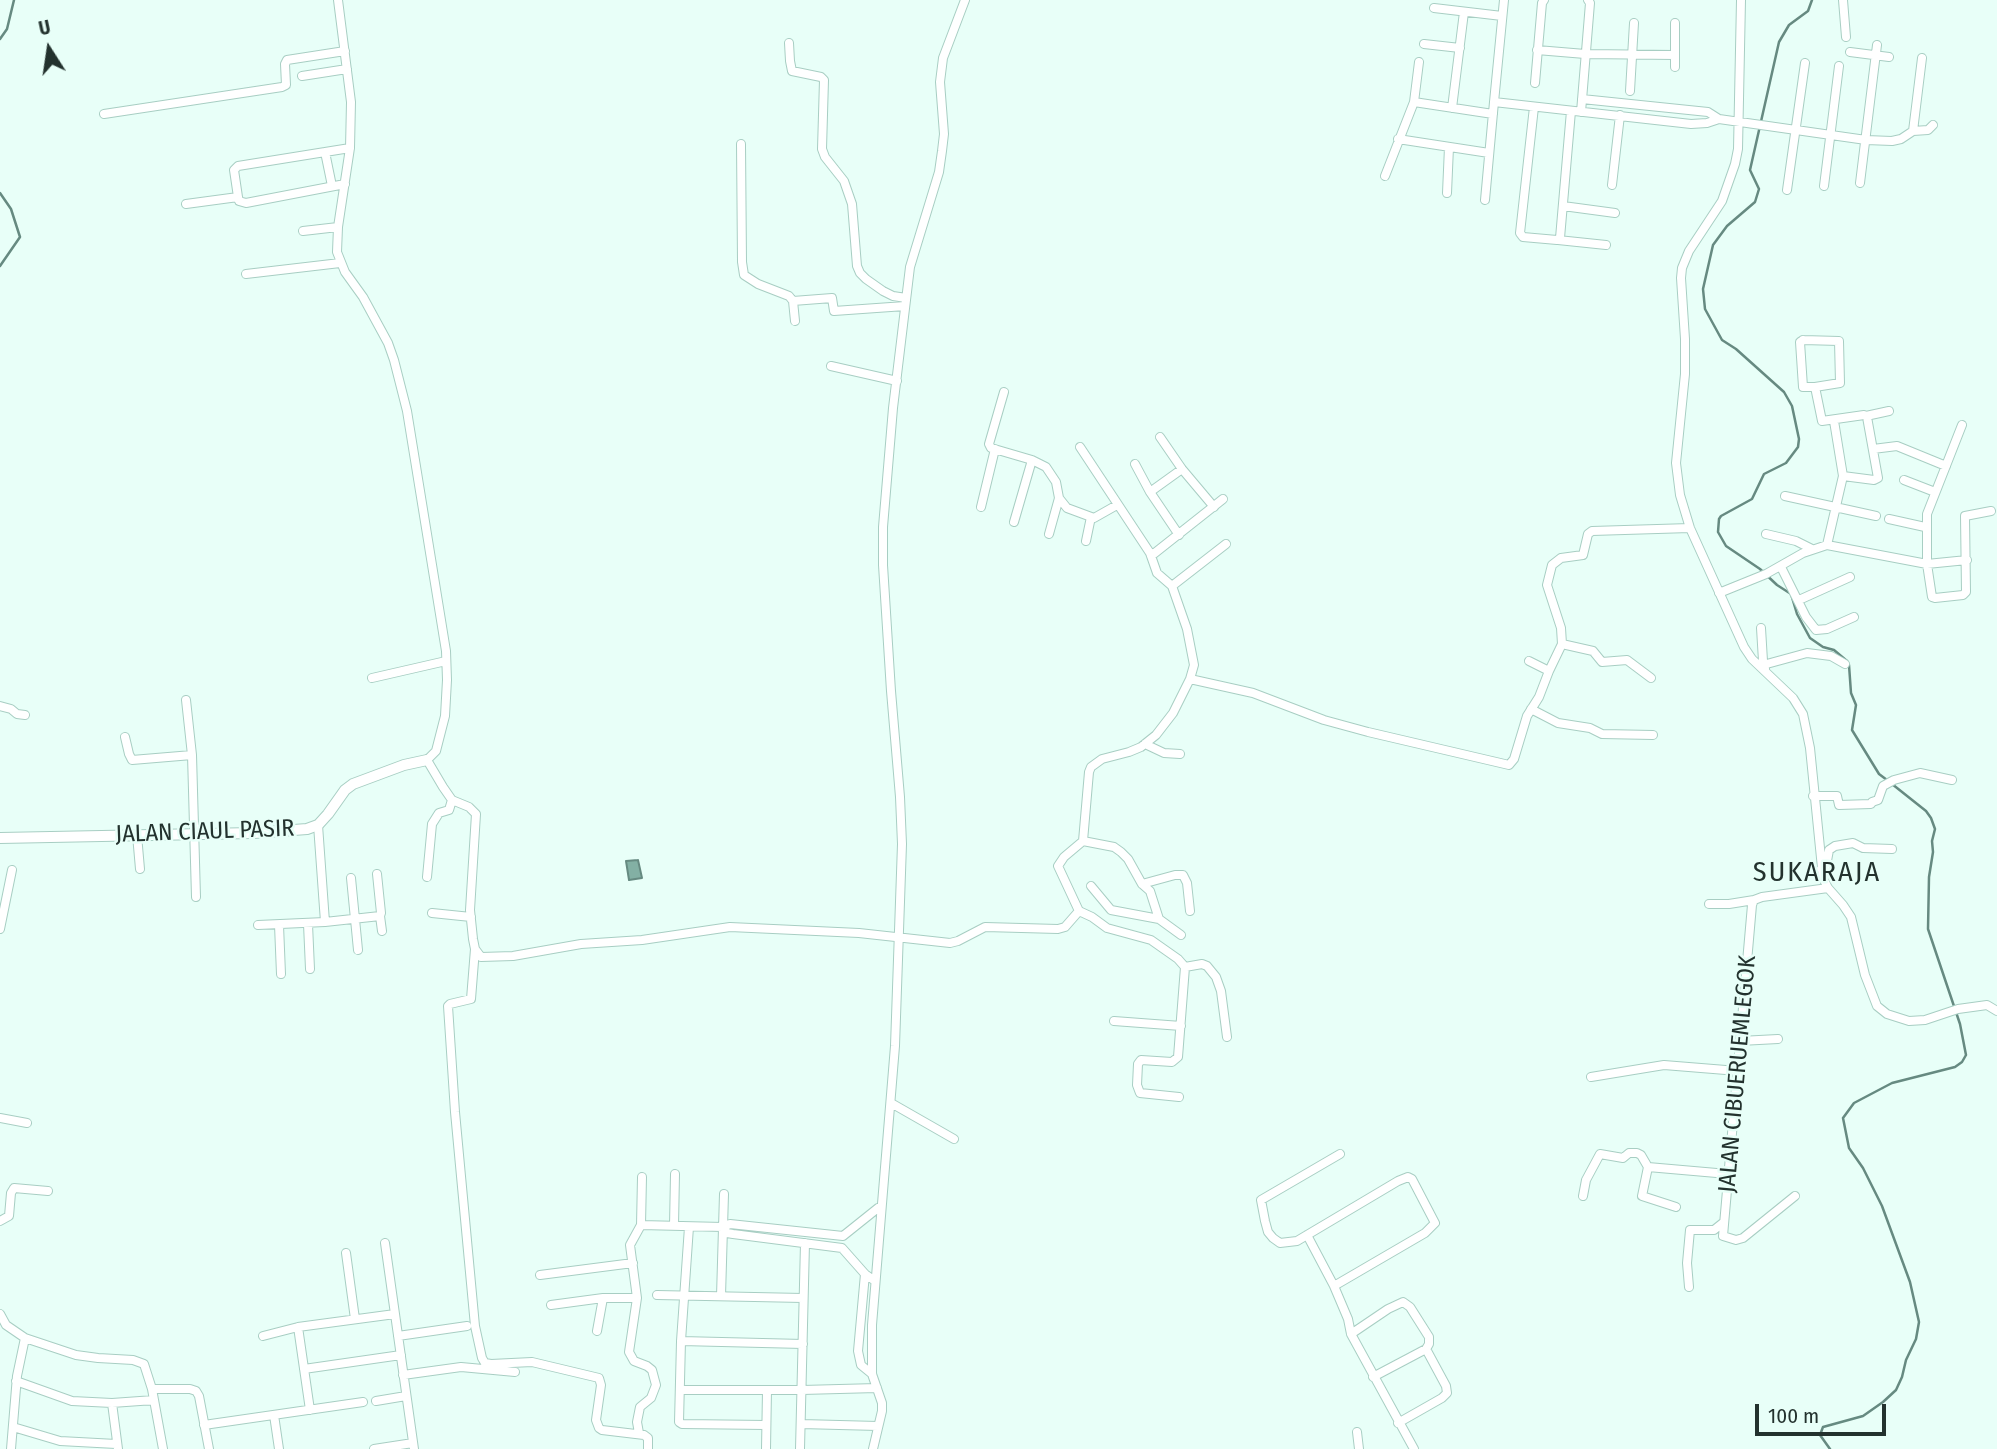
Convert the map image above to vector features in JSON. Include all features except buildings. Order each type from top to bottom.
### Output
[{"type":"street","points":[[338,0],[351,102],[350,148],[338,227],[337,252],[340,263],[383,332],[394,360],[414,449],[446,661],[443,729],[436,751],[427,760],[452,800],[469,807],[476,814],[471,917],[475,949],[471,999],[448,1006],[475,1326],[485,1363],[532,1362],[598,1378],[601,1385],[596,1420],[599,1428],[647,1436],[648,1449]]},
{"type":"street","points":[[873,1449],[882,1404],[872,1374],[872,1325],[891,1103],[902,818],[882,544],[892,408],[912,260],[939,172],[943,150],[940,82],[943,58],[965,0]]},
{"type":"street","points":[[1485,200],[1504,0]]},
{"type":"street","points":[[1535,83],[1544,0]]},
{"type":"street","points":[[1581,112],[1590,3],[1588,0]]},
{"type":"street","points":[[1741,0],[1738,149],[1732,177],[1722,201],[1689,251],[1682,268],[1685,374],[1676,463],[1680,495],[1690,528],[1744,647],[1752,659],[1765,668],[1793,698],[1803,714],[1810,748],[1822,878],[1851,917],[1865,975],[1877,1006],[1896,1018],[1909,1021],[1925,1020],[1954,1010],[1987,1005],[1997,1011]]},
{"type":"street","points":[[1843,0],[1846,37]]},
{"type":"street","points":[[1434,9],[1502,16]]},
{"type":"street","points":[[1452,108],[1464,12]]},
{"type":"street","points":[[1630,90],[1634,23]]},
{"type":"street","points":[[1675,23],[1675,67]]},
{"type":"street","points":[[789,43],[792,71],[824,80],[822,149],[844,181],[852,204],[860,272],[874,285],[906,302]]},
{"type":"street","points":[[1424,44],[1460,48]]},
{"type":"street","points":[[1537,50],[1585,54],[1675,55]]},
{"type":"street","points":[[1850,52],[1877,50],[1889,57]]},
{"type":"street","points":[[1860,183],[1877,50]]},
{"type":"street","points":[[104,114],[282,88],[287,83],[286,60],[345,51]]},
{"type":"street","points":[[1913,131],[1922,58]]},
{"type":"street","points":[[1385,176],[1414,102],[1419,62]]},
{"type":"street","points":[[1787,190],[1805,63]]},
{"type":"street","points":[[1824,186],[1839,66]]},
{"type":"street","points":[[302,76],[347,69]]},
{"type":"street","points":[[1582,99],[1708,112],[1719,119]]},
{"type":"street","points":[[1414,102],[1493,114]]},
{"type":"street","points":[[1494,102],[1691,124],[1719,119],[1866,140],[1901,139],[1913,131],[1928,130],[1933,125]]},
{"type":"street","points":[[1534,107],[1520,234],[1523,237],[1606,245]]},
{"type":"street","points":[[1668,120],[1670,108]]},
{"type":"street","points":[[1558,240],[1571,111]]},
{"type":"street","points":[[1612,185],[1620,115]]},
{"type":"street","points":[[1398,139],[1489,153]]},
{"type":"street","points":[[741,144],[742,270],[751,281],[789,296],[793,301],[795,321]]},
{"type":"street","points":[[1447,193],[1450,147]]},
{"type":"street","points":[[345,184],[246,203],[239,201],[234,170],[236,167],[350,148]]},
{"type":"street","points":[[325,152],[332,186]]},
{"type":"street","points":[[186,204],[238,197]]},
{"type":"street","points":[[1563,206],[1615,213]]},
{"type":"street","points":[[303,231],[338,227]]},
{"type":"street","points":[[246,274],[340,263]]},
{"type":"street","points":[[793,301],[830,298],[833,299],[834,311],[906,302]]},
{"type":"street","points":[[1838,341],[1841,383],[1815,387],[1805,388],[1802,385],[1800,342],[1838,341]]},
{"type":"street","points":[[831,366],[897,381]]},
{"type":"street","points":[[1815,387],[1822,421],[1889,411]]},
{"type":"street","points":[[1004,392],[989,444],[991,448],[1046,467],[1051,472],[1059,498],[1067,508],[1098,517],[1117,505]]},
{"type":"street","points":[[1843,476],[1874,480],[1878,478],[1866,416]]},
{"type":"street","points":[[1827,545],[1843,476],[1834,421]]},
{"type":"street","points":[[1962,425],[1927,514],[1927,564],[1930,594],[1935,598],[1965,593],[1965,516],[1991,511]]},
{"type":"street","points":[[1160,437],[1182,469],[1214,507]]},
{"type":"street","points":[[1873,449],[1897,446],[1946,466]]},
{"type":"street","points":[[1080,447],[1151,556],[1157,573],[1172,586],[1181,608],[1194,660],[1190,679],[1162,729],[1145,744],[1129,752],[1102,758],[1091,767],[1086,785],[1083,841],[1066,855],[1058,868],[1079,911],[1107,928],[1151,940],[1178,959],[1185,968],[1178,1057],[1172,1062],[1141,1060],[1138,1064],[1137,1085],[1140,1093],[1179,1097]]},
{"type":"street","points":[[981,507],[996,449]]},
{"type":"street","points":[[1014,522],[1032,460]]},
{"type":"street","points":[[1135,464],[1179,535]]},
{"type":"street","points":[[1150,492],[1182,469]]},
{"type":"street","points":[[1904,480],[1935,492]]},
{"type":"street","points":[[1785,496],[1876,516]]},
{"type":"street","points":[[1049,534],[1059,498]]},
{"type":"street","points":[[1151,556],[1223,499]]},
{"type":"street","points":[[1086,541],[1091,517]]},
{"type":"street","points":[[1889,519],[1925,527]]},
{"type":"street","points":[[1190,679],[1253,693],[1324,720],[1368,732],[1507,765],[1514,759],[1526,719],[1539,697],[1562,644],[1561,628],[1548,585],[1555,562],[1560,558],[1583,555],[1588,534],[1592,531],[1690,528]]},
{"type":"street","points":[[1766,534],[1796,541],[1812,549]]},
{"type":"street","points":[[1172,586],[1226,544]]},
{"type":"street","points":[[1719,593],[1780,567],[1812,549],[1827,545],[1927,564],[1967,560]]},
{"type":"street","points":[[1780,567],[1811,625],[1818,631],[1854,617]]},
{"type":"street","points":[[1799,600],[1850,577]]},
{"type":"street","points":[[1761,628],[1765,668]]},
{"type":"street","points":[[1562,644],[1593,651],[1605,662],[1627,660],[1651,678]]},
{"type":"street","points":[[1765,668],[1807,653],[1830,656],[1845,664]]},
{"type":"street","points":[[372,678],[446,661]]},
{"type":"street","points":[[1529,661],[1549,671]]},
{"type":"street","points":[[186,700],[192,755],[196,897]]},
{"type":"street","points":[[0,706],[25,715]]},
{"type":"street","points":[[1531,709],[1558,723],[1594,729],[1602,734],[1653,735]]},
{"type":"street","points":[[125,737],[132,760],[192,755]]},
{"type":"street","points":[[1145,744],[1164,753],[1180,754]]},
{"type":"street","name":"JALAN CIAUL PASIR","points":[[0,838],[281,832],[307,829],[318,825],[349,787],[380,773],[427,760]]},
{"type":"street","points":[[1814,796],[1837,796],[1839,805],[1871,804],[1878,800],[1884,786],[1894,780],[1920,773],[1952,780]]},
{"type":"street","points":[[427,877],[432,824],[439,813],[449,810],[452,800]]},
{"type":"street","points":[[318,825],[325,922]]},
{"type":"street","points":[[137,835],[140,869]]},
{"type":"street","points":[[1083,841],[1114,847],[1128,859],[1142,884],[1150,891],[1159,919]]},
{"type":"street","points":[[1821,870],[1826,866],[1829,850],[1838,845],[1853,844],[1863,848],[1892,849]]},
{"type":"street","points":[[0,929],[12,870]]},
{"type":"street","points":[[377,874],[382,931]]},
{"type":"street","points":[[1142,884],[1183,875],[1187,883],[1190,911]]},
{"type":"street","points":[[351,878],[358,950]]},
{"type":"street","points":[[1091,886],[1111,910],[1159,919],[1181,935]]},
{"type":"street","points":[[1709,904],[1754,901],[1762,897],[1828,888]]},
{"type":"street","name":"JALAN CIBUERUEMLEGOK","points":[[1754,901],[1723,1236],[1737,1240],[1743,1238],[1795,1196]]},
{"type":"street","points":[[475,949],[481,957],[498,958],[581,944],[642,940],[730,927],[859,933],[950,943],[985,927],[1062,929],[1079,911]]},
{"type":"street","points":[[432,913],[471,917]]},
{"type":"street","points":[[258,925],[308,924],[380,916]]},
{"type":"street","points":[[308,924],[310,970]]},
{"type":"street","points":[[279,925],[281,974]]},
{"type":"street","points":[[1185,968],[1202,964],[1216,977],[1220,985],[1227,1037]]},
{"type":"street","points":[[1114,1021],[1181,1026]]},
{"type":"street","points":[[1740,1041],[1778,1039]]},
{"type":"street","points":[[1591,1077],[1664,1065],[1738,1071]]},
{"type":"street","points":[[891,1103],[954,1139]]},
{"type":"street","points":[[0,1118],[27,1123]]},
{"type":"street","points":[[1583,1196],[1586,1180],[1599,1154],[1623,1158],[1629,1153],[1637,1153],[1641,1154],[1648,1167],[1642,1196],[1676,1207]]},
{"type":"street","points":[[1334,1286],[1434,1226],[1434,1219],[1412,1179],[1408,1177],[1307,1235],[1288,1243],[1280,1243],[1273,1238],[1268,1232],[1261,1199],[1340,1154]]},
{"type":"street","points":[[1648,1167],[1728,1174]]},
{"type":"street","points":[[674,1226],[675,1174]]},
{"type":"street","points":[[639,1433],[637,1422],[640,1407],[651,1398],[656,1385],[652,1370],[630,1356],[637,1298],[630,1245],[640,1228],[642,1177]]},
{"type":"street","points":[[0,1221],[9,1216],[13,1188],[48,1191]]},
{"type":"street","points":[[721,1296],[723,1194]]},
{"type":"street","points":[[640,1228],[723,1227],[730,1224],[843,1236],[878,1208]]},
{"type":"street","points":[[1689,1287],[1686,1263],[1690,1230],[1714,1230],[1724,1222]]},
{"type":"street","points":[[689,1227],[683,1296],[679,1420],[681,1424],[766,1425]]},
{"type":"street","points":[[723,1227],[727,1233],[842,1248],[875,1281]]},
{"type":"street","points":[[1307,1235],[1334,1286],[1351,1334],[1414,1449]]},
{"type":"street","points":[[842,1248],[843,1236]]},
{"type":"street","points":[[374,1449],[414,1446],[384,1243]]},
{"type":"street","points":[[800,1449],[805,1243]]},
{"type":"street","points":[[346,1253],[355,1319]]},
{"type":"street","points":[[540,1275],[633,1263]]},
{"type":"street","points":[[866,1274],[858,1351],[861,1365],[872,1374]]},
{"type":"street","points":[[657,1295],[803,1298]]},
{"type":"street","points":[[551,1305],[603,1298],[637,1298]]},
{"type":"street","points":[[597,1331],[603,1298]]},
{"type":"street","points":[[1351,1334],[1388,1309],[1403,1303],[1410,1307],[1429,1337],[1426,1349],[1373,1377]]},
{"type":"street","points":[[0,1314],[6,1325],[25,1338],[76,1354],[139,1361],[146,1369],[152,1389],[163,1449]]},
{"type":"street","points":[[263,1336],[298,1327],[395,1314]]},
{"type":"street","points":[[398,1336],[467,1326]]},
{"type":"street","points":[[298,1327],[310,1410]]},
{"type":"street","points":[[11,1449],[16,1381],[25,1338]]},
{"type":"street","points":[[681,1341],[803,1344]]},
{"type":"street","points":[[1398,1423],[1447,1393],[1447,1386],[1426,1349]]},
{"type":"street","points":[[304,1369],[401,1356]]},
{"type":"street","points":[[403,1375],[461,1367],[515,1372]]},
{"type":"street","points":[[16,1381],[72,1401],[112,1403],[154,1400]]},
{"type":"street","points":[[680,1390],[877,1388]]},
{"type":"street","points":[[152,1389],[196,1391],[209,1449]]},
{"type":"street","points":[[766,1390],[766,1449]]},
{"type":"street","points":[[376,1401],[406,1396]]},
{"type":"street","points":[[204,1425],[363,1402]]},
{"type":"street","points":[[13,1427],[60,1441],[117,1447],[112,1403]]},
{"type":"street","points":[[274,1415],[279,1449]]},
{"type":"street","points":[[801,1424],[878,1426]]},
{"type":"street","points":[[1357,1432],[1359,1449]]},
{"type":"shaded area","points":[[638,860],[642,878],[629,880],[626,861]]},
{"type":"waterway","points":[[0,39],[7,29],[14,0]]},
{"type":"waterway","points":[[1812,0],[1808,11],[1789,25],[1779,42],[1750,170],[1759,189],[1755,202],[1727,226],[1713,245],[1703,289],[1705,309],[1722,340],[1736,349],[1784,392],[1792,406],[1799,439],[1798,447],[1786,463],[1764,474],[1752,499],[1721,516],[1718,532],[1726,546],[1791,594],[1797,614],[1810,638],[1823,647],[1834,650],[1847,661],[1851,693],[1856,705],[1852,730],[1879,774],[1887,780]]},
{"type":"waterway","points":[[0,193],[11,209],[20,237],[0,266]]},
{"type":"waterway","points":[[1830,1449],[1820,1435],[1823,1427],[1863,1416],[1896,1390],[1916,1339],[1919,1322],[1910,1282],[1882,1206],[1863,1168],[1849,1148],[1843,1118],[1854,1103],[1892,1083],[1955,1067],[1966,1055],[1960,1024],[1928,929],[1929,877],[1935,829],[1926,811],[1892,784]]},
{"type":"district","name":"SUKARAJA","points":[[1817,873]]}]
